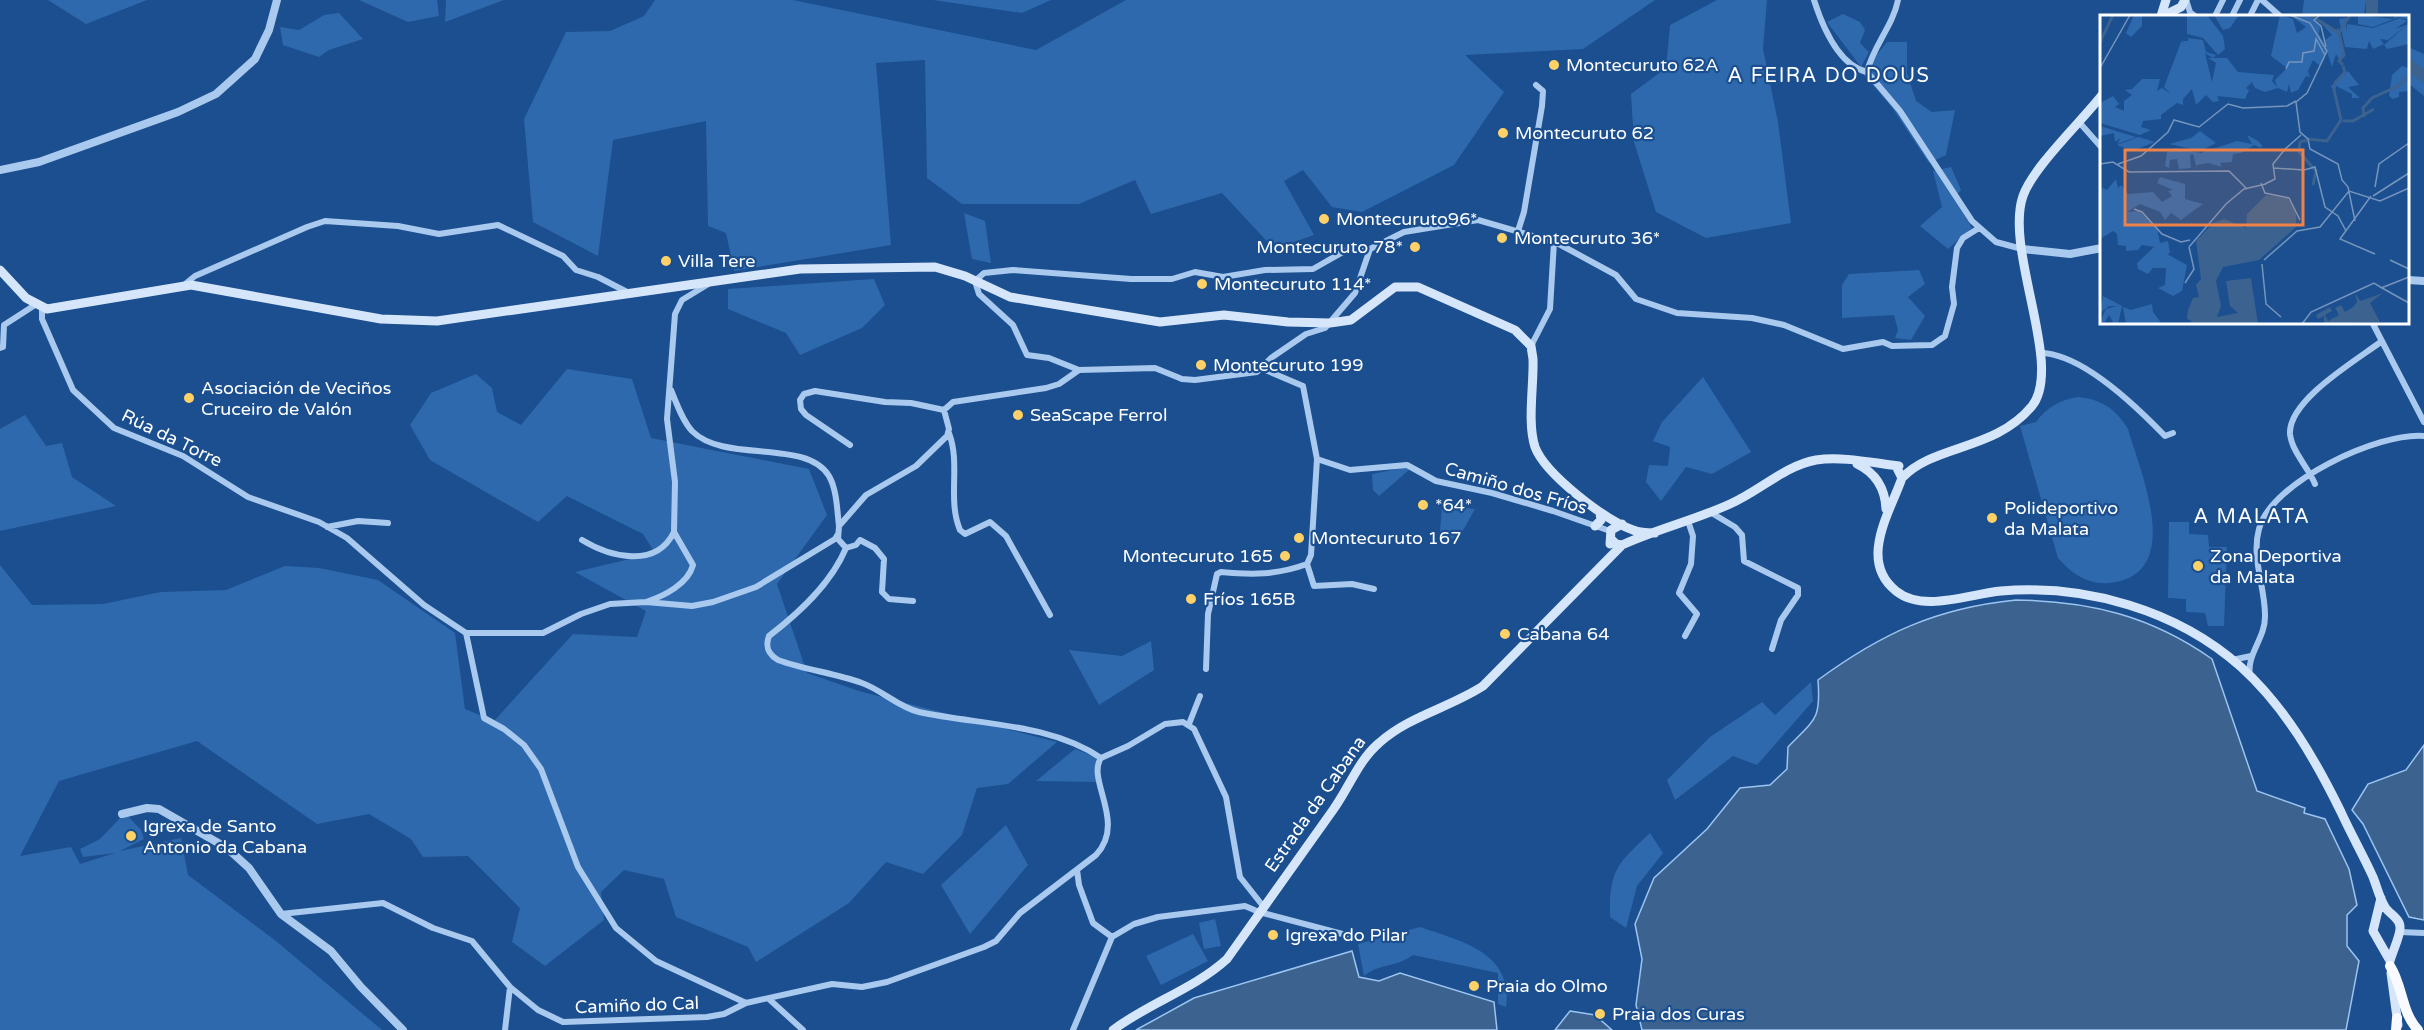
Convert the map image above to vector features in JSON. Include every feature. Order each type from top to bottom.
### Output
[{"type":"highway","points":[[2390,964],[2397,978],[2408,1014],[2418,1030]]},
{"type":"highway","points":[[2397,1018],[2397,1030]]},
{"type":"main road","points":[[2166,0],[2169,6],[2176,9]]},
{"type":"main road","points":[[2162,15],[2166,0]]},
{"type":"main road","points":[[2164,15],[2176,9],[2186,0]]},
{"type":"main road","points":[[1847,460],[1862,466],[1890,489],[1919,464],[1995,436],[2031,407],[2037,399],[2041,381],[2039,353],[2022,249],[2020,210],[2027,186],[2100,97]]},
{"type":"main road","points":[[0,270],[39,306],[74,306],[184,285],[216,287],[381,319],[416,322],[800,269],[920,266],[951,271],[1010,297],[1028,302],[1160,322],[1224,315],[1288,322],[1330,323],[1351,320],[1395,288],[1418,287],[1501,322],[1515,330],[1531,346],[1534,372],[1534,445],[1554,476],[1598,510],[1625,526],[1631,535],[1625,544],[1611,533],[1598,510]]},
{"type":"main road","name":"Estrada da Cabana","points":[[1113,1030],[1150,1005],[1216,968],[1227,959],[1334,808],[1362,762],[1377,744],[1408,722],[1464,698],[1483,686],[1607,558],[1625,544],[1710,513],[1741,499],[1796,466],[1822,459],[1891,466],[1919,464]]},
{"type":"main road","points":[[1886,518],[1879,471],[1891,466],[1901,472],[1900,482],[1879,543],[1880,566],[1886,580],[1906,597],[1924,601],[2025,590],[2067,591],[2103,597],[2174,623],[2231,660],[2250,677],[2291,724],[2309,752],[2332,794],[2381,898],[2390,915],[2399,922],[2390,964]]},
{"type":"main road","points":[[1595,526],[1601,520],[1598,510]]},
{"type":"main road","points":[[1611,533],[1625,526]]},
{"type":"main road","name":"Estrada da Cabana","points":[[1625,526],[1656,532]]},
{"type":"main road","points":[[1607,558],[1611,533]]},
{"type":"main road","points":[[2381,898],[2373,931],[2380,940],[2390,964],[2397,1018]]},
{"type":"main road","points":[[2376,920],[2390,915]]},
{"type":"main road","points":[[2380,940],[2388,942],[2398,935]]},
{"type":"street","points":[[0,170],[39,162],[178,112],[216,94],[255,59],[269,30],[277,0]]},
{"type":"street","points":[[1814,0],[1822,28],[1832,43],[1860,70],[1867,72],[1900,111],[1978,228],[1996,242],[2022,249],[2070,254],[2100,248]]},
{"type":"street","points":[[1867,72],[1881,36],[1896,12],[1898,0]]},
{"type":"street","points":[[2186,0],[2192,14]]},
{"type":"street","points":[[2216,15],[2223,0]]},
{"type":"street","points":[[2232,15],[2240,0]]},
{"type":"street","points":[[2250,15],[2258,0]]},
{"type":"street","points":[[2262,0],[2279,15]]},
{"type":"street","points":[[2176,9],[2192,14]]},
{"type":"street","points":[[2269,15],[2272,9]]},
{"type":"street","points":[[1518,231],[1542,106],[1543,91],[1536,86]]},
{"type":"street","points":[[2079,122],[2100,146]]},
{"type":"street","points":[[1374,589],[1352,585],[1314,586],[1307,564],[1311,555],[1317,459],[1303,386],[1263,369],[1195,380],[1182,379],[1155,368],[1079,370],[1049,358],[1027,355],[1013,325],[979,294],[975,281],[984,273],[1013,270],[1131,279],[1172,279],[1203,272],[1223,277],[1265,270],[1313,269],[1350,248],[1370,249],[1404,232],[1478,220],[1554,242],[1616,275],[1636,299],[1677,313],[1752,318],[1784,325],[1844,349],[1869,343],[1915,346],[1932,345],[1946,336],[1954,304],[1952,287],[1957,248],[1963,238],[1978,228]]},
{"type":"street","points":[[184,285],[195,276],[307,227],[337,221],[398,226],[439,234],[498,225],[563,256],[576,270],[598,277],[629,293]]},
{"type":"street","points":[[1531,346],[1550,309],[1554,242]]},
{"type":"street","points":[[1263,369],[1271,358],[1306,334],[1325,328],[1330,323],[1355,293],[1370,249]]},
{"type":"street","points":[[2409,280],[2424,281]]},
{"type":"street","points":[[582,540],[609,555],[646,555],[660,551],[669,542],[674,532],[675,482],[667,419],[674,322],[678,306],[687,297],[713,282]]},
{"type":"street","points":[[0,348],[3,347],[4,325],[39,306]]},
{"type":"street","name":"Rúa da Torre","points":[[39,306],[42,319],[73,390],[114,428],[183,456],[248,497],[327,527],[347,538],[424,605],[466,633]]},
{"type":"street","points":[[2373,324],[2424,422]]},
{"type":"street","points":[[2315,484],[2294,446],[2290,433],[2294,414],[2314,392],[2382,341]]},
{"type":"street","points":[[2039,353],[2063,357],[2080,366],[2127,399],[2165,436],[2173,433]]},
{"type":"street","points":[[944,410],[953,402],[965,399],[1031,391],[1059,384],[1079,370]]},
{"type":"street","points":[[670,388],[686,423],[705,440],[762,453],[807,458],[823,469],[830,478],[835,493],[839,526],[835,539],[756,587],[692,606],[646,602],[610,604],[590,610],[543,633],[466,633],[484,718],[504,729],[524,745],[542,769],[578,867],[616,928],[656,961],[746,1003]]},
{"type":"street","points":[[850,445],[806,415],[801,409],[800,400],[804,394],[815,391],[885,402],[911,403],[944,410]]},
{"type":"street","points":[[944,410],[955,450],[953,495],[960,530],[965,534],[990,522],[995,525],[1006,536],[1050,615]]},
{"type":"street","points":[[839,526],[866,495],[916,466],[949,433]]},
{"type":"street","points":[[2250,677],[2252,656],[2263,634],[2266,616],[2256,550],[2259,528],[2267,511],[2278,498],[2311,475],[2379,442],[2401,436],[2424,436]]},
{"type":"street","name":"Camiño dos Fríos","points":[[1317,459],[1337,468],[1350,470],[1407,465],[1436,481],[1492,493],[1611,533]]},
{"type":"street","points":[[1710,513],[1740,531],[1744,539],[1744,561],[1798,588],[1798,595],[1781,620],[1772,648]]},
{"type":"street","points":[[327,527],[358,521],[388,523]]},
{"type":"street","points":[[1685,636],[1697,614],[1679,593],[1688,575],[1693,548],[1693,536],[1688,521]]},
{"type":"street","points":[[646,602],[673,589],[691,571],[692,558],[674,532]]},
{"type":"street","points":[[838,534],[846,548]]},
{"type":"street","points":[[914,602],[889,600],[882,592],[884,559],[875,548],[860,540],[856,545],[846,548],[840,561],[807,604],[769,636],[766,643],[771,656],[785,663],[864,683],[917,711],[1004,725],[1063,740],[1085,747],[1101,758],[1128,746],[1164,724],[1189,724],[1194,729],[1226,797],[1240,878],[1261,909]]},
{"type":"street","points":[[1206,669],[1208,614],[1217,574],[1221,572],[1266,574],[1286,572],[1307,564]]},
{"type":"street","points":[[2231,660],[2252,656]]},
{"type":"street","points":[[1189,724],[1200,696]]},
{"type":"street","name":"Camiño do Cal","points":[[281,914],[338,910],[377,902],[383,903],[433,928],[472,941],[510,987],[553,1019],[574,1023],[626,1018],[706,1017],[724,1014],[746,1003],[832,984],[862,987],[887,982],[984,947],[996,940],[1020,913],[1096,855],[1108,839],[1098,770],[1101,758]]},
{"type":"street","points":[[122,814],[159,809],[227,848],[260,881],[281,914],[331,951],[361,987],[403,1030]]},
{"type":"street","points":[[1077,870],[1079,885],[1093,923],[1112,937]]},
{"type":"street","points":[[1072,1030],[1112,937],[1134,924],[1158,917],[1245,906],[1350,936]]},
{"type":"street","points":[[2398,935],[2424,933]]},
{"type":"street","points":[[505,1030],[510,987]]},
{"type":"street","points":[[769,999],[803,1030]]},
{"type":"shaded area","points":[[48,0],[147,0],[86,24]]},
{"type":"shaded area","points":[[359,0],[437,0],[439,16],[408,22]]},
{"type":"shaded area","points":[[446,0],[504,0],[445,22]]},
{"type":"shaded area","points":[[655,0],[793,0],[1036,50],[1126,0],[1655,0],[1583,49],[1465,55],[1504,92],[1454,165],[1362,212],[1332,207],[1303,170],[1284,181],[1314,235],[1274,249],[1222,193],[1151,214],[1135,180],[1079,204],[962,204],[927,178],[925,60],[876,63],[891,245],[734,271],[726,233],[708,226],[706,121],[613,140],[598,256],[533,222],[524,119],[566,32],[610,31],[644,16]]},
{"type":"shaded area","points":[[933,0],[1051,0],[1022,13]]},
{"type":"shaded area","points":[[1717,0],[1767,0],[1763,49],[1778,122],[1791,223],[1706,238],[1656,212],[1634,142],[1631,94],[1666,68],[1670,25]]},
{"type":"shaded area","points":[[2304,0],[2366,0],[2364,15],[2302,15]]},
{"type":"shaded area","points":[[339,13],[363,39],[329,50],[319,57],[283,45],[280,27],[299,30],[324,15]]},
{"type":"shaded area","points":[[1843,14],[1860,22],[1865,30],[1860,43],[1869,52],[1861,67],[1827,22]]},
{"type":"shaded area","points":[[1887,42],[1907,42],[1907,73],[1916,101],[1932,112],[1955,110],[1946,155],[1929,163],[1891,106],[1862,73]]},
{"type":"shaded area","points":[[2409,47],[2424,54],[2424,96],[2409,84]]},
{"type":"shaded area","points":[[1951,167],[1961,190],[1954,198],[1972,228],[1948,249],[1920,226],[1942,207],[1933,171]]},
{"type":"shaded area","points":[[964,213],[985,221],[991,263],[972,259]]},
{"type":"shaded area","points":[[1919,270],[1925,284],[1908,297],[1925,316],[1911,340],[1895,338],[1898,330],[1894,315],[1842,318],[1842,285],[1849,274]]},
{"type":"shaded area","points":[[874,279],[885,305],[862,328],[800,355],[786,333],[728,309],[728,289]]},
{"type":"shaded area","points":[[567,369],[632,379],[651,438],[809,469],[827,515],[777,584],[807,673],[859,691],[1057,742],[1008,784],[977,788],[962,835],[923,874],[886,862],[849,903],[756,962],[748,947],[676,917],[664,879],[624,870],[601,892],[604,920],[545,966],[512,942],[520,908],[468,856],[423,857],[411,839],[369,814],[317,824],[197,741],[59,781],[20,856],[71,847],[80,864],[115,853],[83,857],[80,849],[100,839],[122,816],[128,816],[141,830],[144,839],[120,851],[181,838],[188,875],[276,941],[382,1030],[0,1030],[0,565],[32,605],[103,604],[161,592],[226,590],[285,566],[319,568],[378,580],[455,633],[465,709],[494,721],[573,634],[637,637],[646,611],[575,572],[655,553],[643,534],[567,496],[538,522],[430,460],[410,425],[431,393],[476,374],[492,388],[497,412],[521,425]]},
{"type":"shaded area","points":[[1703,377],[1751,452],[1712,474],[1686,467],[1661,501],[1646,482],[1649,465],[1668,466],[1670,447],[1653,441],[1662,422]]},
{"type":"shaded area","points":[[2078,397],[2094,400],[2107,406],[2128,429],[2148,494],[2152,519],[2152,542],[2147,561],[2133,576],[2110,583],[2095,582],[2081,577],[2058,558],[2020,426],[2036,422],[2054,405]]},
{"type":"shaded area","points":[[25,415],[46,446],[62,443],[72,477],[116,506],[0,531],[0,429]]},
{"type":"shaded area","points":[[1402,468],[1410,469],[1379,496],[1373,490],[1372,474]]},
{"type":"shaded area","points":[[1442,505],[1475,509],[1461,534],[1445,542],[1440,533]]},
{"type":"shaded area","name":"Zona Deportiva da Malata","points":[[2169,522],[2189,522],[2189,534],[2208,535],[2209,547],[2227,547],[2224,626],[2208,626],[2205,613],[2186,612],[2186,599],[2168,598]]},
{"type":"shaded area","points":[[2016,600],[2069,604],[2119,614],[2166,632],[2212,659],[2257,791],[2305,808],[2304,813],[2325,819],[2349,869],[2357,905],[2347,915],[2347,946],[2359,961],[2346,1030],[1642,1030],[1636,1005],[1642,959],[1635,924],[1654,878],[1707,829],[1740,788],[1770,785],[1787,769],[1788,747],[1810,724],[1817,711],[1818,680],[1865,649],[1911,625],[1961,609]]},
{"type":"shaded area","points":[[1151,641],[1154,670],[1099,705],[1069,650],[1122,656]]},
{"type":"shaded area","points":[[1811,682],[1813,701],[1757,765],[1733,756],[1675,800],[1667,780],[1710,737],[1762,702],[1775,715]]},
{"type":"shaded area","points":[[2424,745],[2424,920],[2409,917],[2363,824],[2352,810],[2368,784],[2406,770]]},
{"type":"shaded area","points":[[1075,749],[1096,757],[1097,782],[1036,781]]},
{"type":"shaded area","points":[[1006,825],[1028,865],[970,934],[941,885]]},
{"type":"shaded area","points":[[1650,833],[1663,853],[1637,886],[1626,928],[1610,917],[1611,888],[1617,869]]},
{"type":"shaded area","points":[[1215,919],[1221,946],[1204,949],[1199,923]]},
{"type":"shaded area","points":[[1420,927],[1467,944],[1493,961],[1502,973],[1506,988],[1506,1007],[1498,1004],[1498,973],[1413,955],[1401,962],[1375,969],[1364,976],[1358,944]]},
{"type":"shaded area","points":[[1193,934],[1208,961],[1161,985],[1146,956]]},
{"type":"shaded area","points":[[1352,951],[1359,977],[1379,981],[1400,973],[1494,1002],[1497,1030],[1136,1030],[1194,998]]},
{"type":"shaded area","points":[[1570,1011],[1595,1015],[1612,1030],[1555,1030]]},
{"type":"waterway","points":[[2372,0],[2372,15]]},
{"type":"waterway","points":[[2409,66],[2424,76]]},
{"type":"place","name":"Montecuruto 62A","points":[[1554,65]]},
{"type":"place","name":"Montecuruto 62","points":[[1503,133]]},
{"type":"place","name":"Montecuruto96*","points":[[1324,219]]},
{"type":"place","name":"Montecuruto 36*","points":[[1502,238]]},
{"type":"place","name":"Montecuruto 78*","points":[[1415,247]]},
{"type":"place","name":"Villa Tere","points":[[666,261]]},
{"type":"place","name":"Montecuruto 114*","points":[[1202,284]]},
{"type":"place","name":"Montecuruto 199","points":[[1201,365]]},
{"type":"place","name":"Asociación de Veciños Cruceiro de Valón","points":[[189,398]]},
{"type":"place","name":"SeaScape Ferrol","points":[[1018,415]]},
{"type":"place","name":"*64*","points":[[1423,505]]},
{"type":"place","name":"Polideportivo da Malata","points":[[1992,518]]},
{"type":"place","name":"Montecuruto 167","points":[[1299,538]]},
{"type":"place","name":"Montecuruto 165","points":[[1285,556]]},
{"type":"place","name":"Zona Deportiva da Malata","points":[[2198,566]]},
{"type":"place","name":"Fríos 165B","points":[[1191,599]]},
{"type":"place","name":"Cabana 64","points":[[1505,634]]},
{"type":"place","name":"Igrexa de Santo Antonio da Cabana","points":[[131,836]]},
{"type":"place","name":"Igrexa do Pilar","points":[[1273,935]]},
{"type":"place","name":"Praia do Olmo","points":[[1474,986]]},
{"type":"place","name":"Praia dos Curas","points":[[1600,1014]]},
{"type":"district","name":"A FEIRA DO DOUS","points":[[1829,75]]},
{"type":"district","name":"A MALATA","points":[[2252,516]]}]
